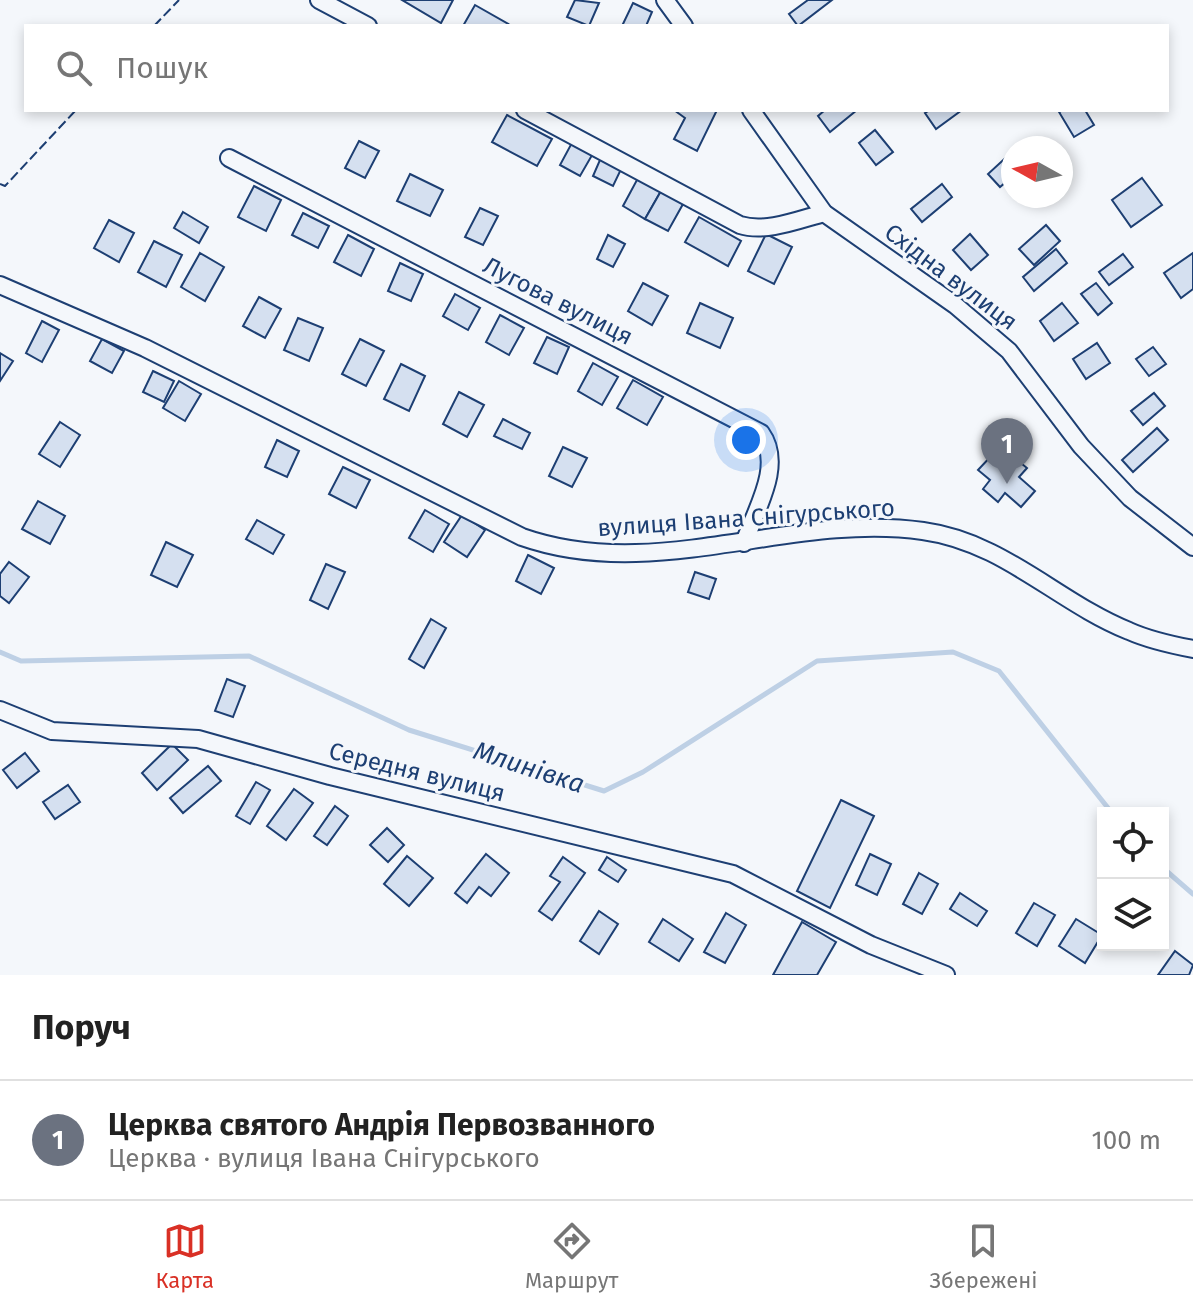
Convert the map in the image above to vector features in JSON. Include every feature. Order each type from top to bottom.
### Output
[{"type":"street","points":[[319,0],[364,24]]},
{"type":"street","points":[[665,0],[683,24]]},
{"type":"street","points":[[529,112],[740,225],[753,229],[767,227],[824,213]]},
{"type":"street","name":"Східна вулиця","points":[[752,112],[824,213],[955,305],[1009,351],[1081,446],[1130,498],[1193,547]]},
{"type":"street","name":"Лугова вулиця","points":[[229,158],[761,433],[770,446],[773,461],[744,543]]},
{"type":"street","name":"вулиця Івана Снігурського","points":[[0,285],[145,348],[522,537],[559,550],[620,555],[744,543],[832,530],[883,528],[926,531],[986,548],[1128,631],[1193,649]]},
{"type":"street","name":"Середня вулиця","points":[[0,710],[52,731],[198,739],[345,779],[733,874],[871,945],[946,975]]},
{"type":"building","points":[[402,0],[453,0],[441,23]]},
{"type":"building","points":[[575,0],[599,3],[590,24],[567,17]]},
{"type":"building","points":[[808,0],[832,0],[801,24],[796,24],[789,14]]},
{"type":"building","points":[[633,3],[652,12],[647,24],[623,24]]},
{"type":"building","points":[[475,5],[508,24],[464,24]]},
{"type":"building","points":[[677,112],[716,112],[697,151],[674,139],[685,118]]},
{"type":"building","points":[[823,112],[855,112],[830,132],[818,116]]},
{"type":"building","points":[[927,112],[959,112],[936,129]]},
{"type":"building","points":[[1059,112],[1086,112],[1094,125],[1074,137]]},
{"type":"building","points":[[507,115],[552,139],[537,166],[492,142]]},
{"type":"building","points":[[875,130],[893,152],[876,165],[859,143]]},
{"type":"building","points":[[574,139],[595,150],[580,176],[560,165]]},
{"type":"building","points":[[359,141],[379,151],[365,178],[345,168]]},
{"type":"building","points":[[603,153],[624,163],[613,186],[593,176]]},
{"type":"building","points":[[1001,162],[1001,186],[1000,187],[988,174]]},
{"type":"building","points":[[410,174],[443,190],[430,216],[397,201]]},
{"type":"building","points":[[638,178],[661,191],[645,219],[623,206]]},
{"type":"building","points":[[1142,178],[1162,205],[1131,227],[1112,200]]},
{"type":"building","points":[[942,184],[952,197],[922,222],[911,209]]},
{"type":"building","points":[[254,186],[281,200],[266,231],[238,217]]},
{"type":"building","points":[[661,191],[683,204],[668,231],[645,219]]},
{"type":"building","points":[[480,208],[498,216],[483,245],[465,237]]},
{"type":"building","points":[[183,212],[208,227],[199,243],[174,228]]},
{"type":"building","points":[[303,213],[329,226],[318,248],[292,235]]},
{"type":"building","points":[[699,217],[741,241],[728,266],[685,242]]},
{"type":"building","points":[[109,220],[134,233],[119,262],[94,248]]},
{"type":"building","points":[[1046,225],[1060,241],[1034,265],[1019,249]]},
{"type":"building","points":[[766,234],[792,247],[774,284],[748,271]]},
{"type":"building","points":[[970,234],[988,255],[971,270],[953,250]]},
{"type":"building","points":[[348,235],[374,249],[361,276],[334,262]]},
{"type":"building","points":[[608,235],[625,244],[613,267],[597,259]]},
{"type":"building","points":[[154,241],[182,255],[166,287],[138,272]]},
{"type":"building","points":[[1056,249],[1067,263],[1034,291],[1023,277]]},
{"type":"building","points":[[200,253],[224,267],[205,301],[181,287]]},
{"type":"building","points":[[1193,253],[1193,289],[1181,298],[1164,273]]},
{"type":"building","points":[[1123,254],[1133,267],[1109,285],[1099,272]]},
{"type":"building","points":[[400,263],[423,274],[411,301],[388,291]]},
{"type":"building","points":[[643,283],[668,296],[652,325],[628,311]]},
{"type":"building","points":[[1096,283],[1112,303],[1098,315],[1081,294]]},
{"type":"building","points":[[455,294],[480,308],[468,330],[443,316]]},
{"type":"building","points":[[259,297],[281,309],[265,338],[243,326]]},
{"type":"building","points":[[700,303],[733,318],[720,348],[687,333]]},
{"type":"building","points":[[1062,303],[1078,323],[1054,341],[1040,321]]},
{"type":"building","points":[[500,315],[524,328],[509,355],[486,342]]},
{"type":"building","points":[[298,318],[323,328],[309,361],[284,350]]},
{"type":"building","points":[[42,321],[59,330],[42,362],[26,353]]},
{"type":"building","points":[[547,337],[569,347],[557,374],[534,363]]},
{"type":"building","points":[[102,339],[124,351],[112,373],[90,361]]},
{"type":"building","points":[[360,339],[384,351],[366,386],[342,374]]},
{"type":"building","points":[[1097,343],[1110,363],[1086,379],[1073,359]]},
{"type":"building","points":[[1153,347],[1166,364],[1149,376],[1136,359]]},
{"type":"building","points":[[0,353],[13,361],[0,381]]},
{"type":"building","points":[[593,363],[618,377],[602,405],[578,391]]},
{"type":"building","points":[[401,364],[425,376],[409,411],[384,399]]},
{"type":"building","points":[[153,371],[174,381],[164,402],[143,392]]},
{"type":"building","points":[[633,380],[663,397],[647,425],[617,408]]},
{"type":"building","points":[[179,381],[201,394],[185,421],[163,408]]},
{"type":"building","points":[[459,392],[484,405],[467,437],[443,424]]},
{"type":"building","points":[[1154,393],[1165,406],[1143,425],[1131,411]]},
{"type":"building","points":[[503,419],[530,433],[522,449],[494,436]]},
{"type":"building","points":[[60,422],[80,435],[60,467],[39,454]]},
{"type":"building","points":[[1157,428],[1168,440],[1133,472],[1122,460]]},
{"type":"building","points":[[277,440],[299,451],[287,477],[265,467]]},
{"type":"building","points":[[563,447],[587,458],[572,487],[549,476]]},
{"type":"building","points":[[992,455],[1003,464],[1011,455],[1027,468],[1019,477],[1035,491],[1021,507],[1005,493],[998,502],[983,489],[990,480],[978,470]]},
{"type":"building","points":[[343,467],[370,480],[356,508],[329,494]]},
{"type":"building","points":[[38,501],[65,516],[50,544],[22,529]]},
{"type":"building","points":[[425,510],[449,524],[433,552],[409,538]]},
{"type":"building","points":[[462,515],[485,530],[467,557],[444,542]]},
{"type":"building","points":[[257,520],[284,535],[273,554],[246,539]]},
{"type":"building","points":[[166,542],[193,555],[177,587],[151,575]]},
{"type":"building","points":[[528,555],[554,568],[541,594],[516,581]]},
{"type":"building","points":[[9,562],[29,577],[9,603],[0,596],[0,574]]},
{"type":"building","points":[[326,564],[345,572],[328,609],[310,600]]},
{"type":"building","points":[[695,572],[716,579],[709,599],[688,592]]},
{"type":"building","points":[[431,619],[446,628],[424,668],[409,659]]},
{"type":"building","points":[[227,679],[245,686],[233,717],[215,711]]},
{"type":"building","points":[[172,744],[188,760],[157,790],[142,773]]},
{"type":"building","points":[[25,753],[39,771],[17,788],[3,770]]},
{"type":"building","points":[[208,766],[221,781],[183,813],[170,798]]},
{"type":"building","points":[[256,782],[270,790],[250,824],[236,816]]},
{"type":"building","points":[[68,785],[80,802],[55,819],[43,802]]},
{"type":"building","points":[[294,789],[313,803],[286,840],[267,826]]},
{"type":"building","points":[[841,800],[874,816],[830,908],[797,891]]},
{"type":"building","points":[[335,806],[348,816],[327,845],[314,836]]},
{"type":"building","points":[[387,828],[404,845],[388,862],[370,845]]},
{"type":"building","points":[[486,854],[509,873],[491,896],[479,887],[467,903],[455,893]]},
{"type":"building","points":[[870,854],[891,864],[877,895],[856,885]]},
{"type":"building","points":[[407,856],[433,878],[409,906],[384,884]]},
{"type":"building","points":[[563,857],[585,873],[552,920],[539,911],[560,882],[550,876]]},
{"type":"building","points":[[607,857],[626,870],[618,882],[599,870]]},
{"type":"building","points":[[919,873],[938,884],[922,914],[903,904]]},
{"type":"building","points":[[960,893],[987,911],[977,926],[950,909]]},
{"type":"building","points":[[1034,903],[1055,915],[1037,946],[1016,933]]},
{"type":"building","points":[[599,911],[618,924],[599,954],[580,941]]},
{"type":"building","points":[[726,913],[746,925],[725,963],[704,952]]},
{"type":"building","points":[[663,919],[693,939],[679,961],[649,942]]},
{"type":"building","points":[[1076,919],[1097,932],[1097,943],[1085,963],[1059,946]]},
{"type":"building","points":[[802,922],[836,942],[817,975],[773,975]]},
{"type":"building","points":[[1175,951],[1193,965],[1189,975],[1158,975]]},
{"type":"waterway","name":"Млинівка","points":[[0,652],[21,661],[249,656],[409,730],[604,791],[643,772],[817,661],[953,652],[999,671],[1107,807]]},
{"type":"waterway","name":"Млинівка","points":[[1169,873],[1193,894]]},
{"type":"fence","points":[[156,24],[179,0]]},
{"type":"fence","points":[[0,184],[5,186],[74,112]]},
{"type":"place","name":"Церква святого Андрія Первозванного","points":[[1007,484]]}]
